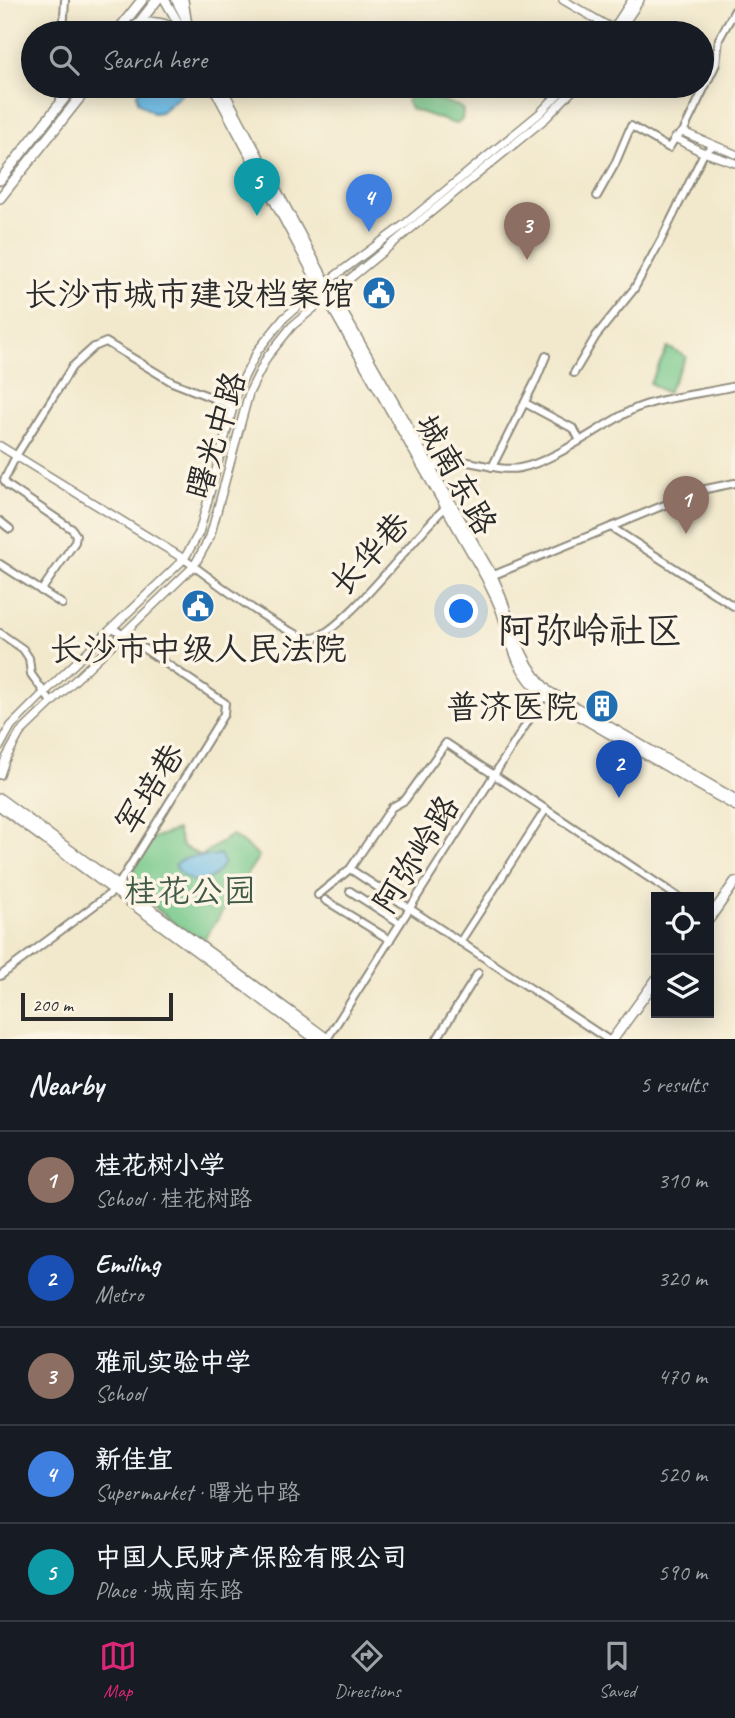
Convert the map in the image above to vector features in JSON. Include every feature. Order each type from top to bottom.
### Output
[{"type":"main road","points":[[140,21],[157,0]]},
{"type":"main road","points":[[165,0],[175,21]]},
{"type":"main road","points":[[176,0],[186,19]]},
{"type":"main road","points":[[183,0],[186,19]]},
{"type":"main road","points":[[125,21],[139,2]]},
{"type":"main road","points":[[0,180],[65,98]]},
{"type":"main road","points":[[0,198],[79,98]]},
{"type":"main road","name":"城南东路","points":[[220,98],[323,285],[431,469],[489,577],[516,659],[526,677],[544,696],[735,806]]},
{"type":"main road","name":"城南东路","points":[[227,98],[323,285]]},
{"type":"main road","name":"城南东路","points":[[329,295],[446,507],[504,601],[522,656],[530,670],[548,691],[735,799]]},
{"type":"main road","points":[[0,799],[316,1039]]},
{"type":"main road","points":[[0,806],[327,1039]]},
{"type":"main road","points":[[714,901],[735,872]]},
{"type":"main road","points":[[714,912],[735,882]]},
{"type":"main road","points":[[613,1039],[651,987]]},
{"type":"main road","points":[[618,1039],[651,995]]},
{"type":"street","points":[[64,21],[65,0]]},
{"type":"street","points":[[563,0],[596,21]]},
{"type":"street","points":[[620,21],[632,0]]},
{"type":"street","points":[[623,21],[640,0]]},
{"type":"street","points":[[714,68],[719,38],[735,10]]},
{"type":"street","points":[[60,98],[60,104]]},
{"type":"street","name":"曙光中路","points":[[0,746],[11,726],[184,559],[199,533],[238,389],[258,350],[284,318],[436,198],[540,113],[554,98]]},
{"type":"street","name":"曙光中路","points":[[0,775],[20,733],[194,566],[210,537],[248,393],[267,357],[292,326],[535,127],[565,98]]},
{"type":"street","points":[[597,196],[615,164],[631,126],[669,148],[683,132],[700,98]]},
{"type":"street","points":[[683,132],[735,154]]},
{"type":"street","points":[[675,138],[704,153],[735,163]]},
{"type":"street","points":[[574,373],[596,336],[634,289],[704,153],[713,146]]},
{"type":"street","points":[[41,591],[75,542],[76,535],[72,529],[7,485],[4,480],[72,367],[102,342],[113,344],[172,382],[233,407]]},
{"type":"street","points":[[492,467],[546,356]]},
{"type":"street","points":[[431,469],[448,460],[492,467],[522,468],[543,460],[650,403],[702,395],[735,386]]},
{"type":"street","points":[[525,403],[574,429],[579,439]]},
{"type":"street","points":[[0,446],[184,559]]},
{"type":"street","points":[[489,577],[701,490],[735,483]]},
{"type":"street","name":"长华巷","points":[[184,559],[289,632],[311,638],[327,634],[392,568],[446,507]]},
{"type":"street","points":[[0,521],[10,528]]},
{"type":"street","points":[[611,527],[735,607]]},
{"type":"street","points":[[0,564],[62,604]]},
{"type":"street","name":"军培巷","points":[[0,976],[116,888],[224,714],[225,704],[113,628]]},
{"type":"street","points":[[0,633],[23,649],[29,658],[31,674],[51,702]]},
{"type":"street","name":"阿弥岭路","points":[[327,1039],[544,696]]},
{"type":"street","points":[[318,895],[350,869],[392,807],[405,800],[446,743],[670,892]]},
{"type":"street","points":[[460,942],[546,809]]},
{"type":"street","points":[[350,869],[607,1039]]},
{"type":"street","points":[[335,882],[400,923]]},
{"type":"street","points":[[325,900],[390,940]]},
{"type":"street","points":[[437,1039],[478,973]]},
{"type":"green space","points":[[408,98],[434,98],[458,106],[463,110],[462,120],[455,124],[411,109],[407,102]]},
{"type":"green space","points":[[668,347],[686,357],[667,393],[650,383]]},
{"type":"green space","name":"桂花公园","points":[[177,830],[182,846],[201,856],[232,835],[259,856],[200,946],[126,882],[152,838]]},
{"type":"water","points":[[138,98],[177,98],[161,112],[153,113],[138,102]]},
{"type":"water","points":[[220,854],[224,862],[220,870],[214,876],[200,881],[186,878],[175,865],[184,859]]},
{"type":"place","name":"中国人民财产保险有限公司","points":[[257,216]]},
{"type":"place","name":"新佳宜","points":[[369,232]]},
{"type":"place","name":"雅礼实验中学","points":[[527,260]]},
{"type":"place","name":"长沙市城市建设档案馆","points":[[379,293]]},
{"type":"place","name":"桂花树小学","points":[[686,534]]},
{"type":"place","name":"长沙市中级人民法院","points":[[198,606]]},
{"type":"place","name":"普济医院","points":[[602,706]]},
{"type":"place","name":"Emiling","points":[[619,798]]},
{"type":"district","name":"阿弥岭社区","points":[[590,630]]}]
